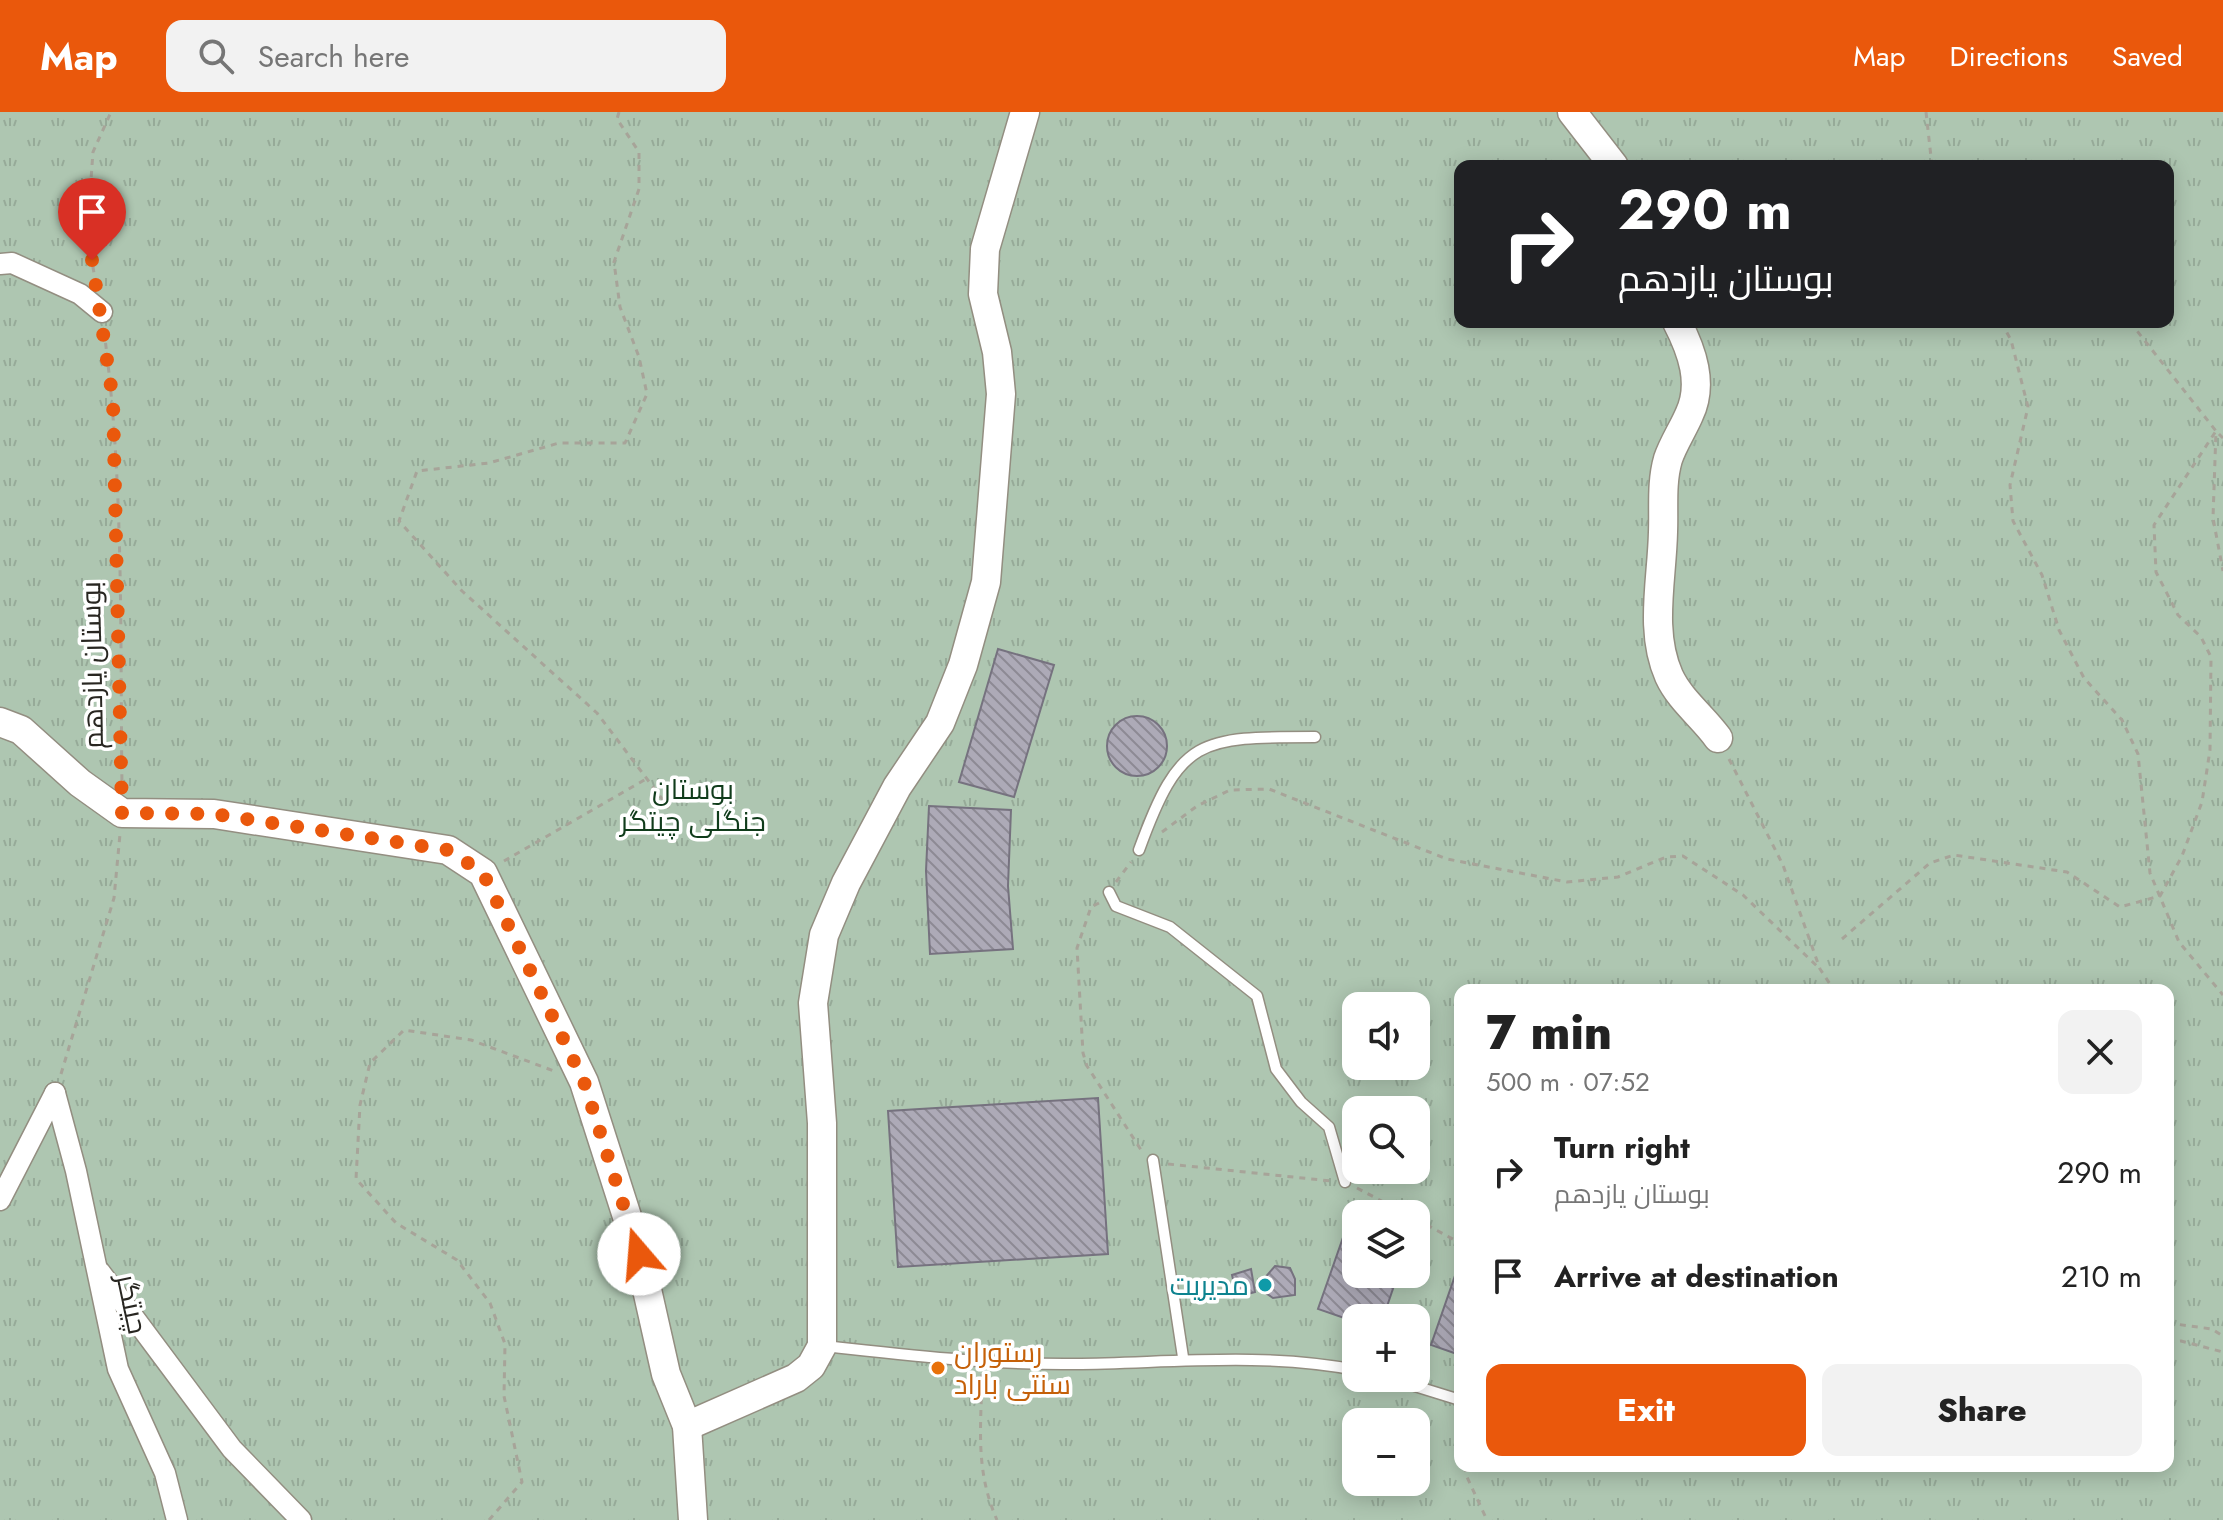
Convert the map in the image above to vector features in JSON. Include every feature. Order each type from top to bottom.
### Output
[{"type":"street","points":[[687,1426],[796,1378],[811,1366],[822,1346],[822,1123],[813,1003],[824,935],[846,883],[897,787],[940,723],[963,665],[986,582],[1001,394],[997,352],[983,294],[985,249],[1025,112]]},
{"type":"street","points":[[1572,112],[1609,160]]},
{"type":"street","points":[[0,264],[12,263],[80,294],[102,312]]},
{"type":"street","points":[[1680,328],[1692,356],[1696,390],[1692,410],[1668,459],[1662,496],[1661,596],[1657,626],[1661,651],[1677,693],[1702,716],[1718,738]]},
{"type":"street","points":[[0,722],[21,730],[80,783],[122,813],[214,814],[448,850],[483,873],[584,1082],[639,1254],[666,1374],[687,1426],[693,1520]]},
{"type":"street","points":[[0,1200],[55,1093]]},
{"type":"street","name":"چیتگر","points":[[55,1093],[118,1369],[165,1473],[177,1520]]},
{"type":"street","points":[[96,1266],[232,1449],[301,1520]]},
{"type":"lane","points":[[1139,850],[1160,793],[1180,764],[1206,744],[1251,738],[1315,737]]},
{"type":"lane","points":[[1109,892],[1116,906],[1170,927],[1257,996],[1276,1069],[1301,1102],[1329,1127],[1342,1172]]},
{"type":"lane","points":[[1153,1160],[1183,1357]]},
{"type":"lane","points":[[822,1346],[982,1362],[1076,1364],[1183,1357],[1316,1362],[1342,1367]]},
{"type":"lane","points":[[1430,1391],[1454,1398]]},
{"type":"path","name":"بوستان یازدهم","points":[[55,1093],[114,898],[122,813],[118,491],[113,400],[102,312],[87,234],[93,152],[111,112]]},
{"type":"path","points":[[619,112],[617,119],[639,152],[639,189],[614,262],[620,307],[639,357],[647,394],[625,443],[559,443],[489,463],[417,471],[399,521],[462,591],[597,713],[669,808]]},
{"type":"path","points":[[1926,112],[1931,160]]},
{"type":"path","points":[[2004,328],[2011,340],[2028,407],[2010,485],[2013,521],[2042,575],[2059,630],[2084,678],[2122,720],[2138,754],[2150,873],[2179,942],[2223,993]]},
{"type":"path","points":[[2135,328],[2223,438]]},
{"type":"path","points":[[1842,939],[1930,863],[1954,855],[2067,872],[2120,907],[2160,896],[2182,856],[2202,802],[2210,750],[2211,657],[2201,637],[2178,615],[2156,572],[2154,525],[2216,431]]},
{"type":"path","points":[[2216,431],[2213,518],[2223,571]]},
{"type":"path","points":[[1718,738],[1783,865],[1820,969]]},
{"type":"path","points":[[483,873],[646,778]]},
{"type":"path","points":[[1342,1182],[1178,1166],[1153,1160],[1143,1152],[1087,1066],[1083,1053],[1077,948],[1081,927],[1091,907],[1109,892],[1139,850],[1197,806],[1230,790],[1269,789],[1447,859],[1567,882],[1618,877],[1666,857],[1683,856],[1743,895],[1820,969],[1830,984]]},
{"type":"path","points":[[489,1520],[522,1482],[504,1396],[505,1344],[490,1303],[457,1260],[396,1223],[356,1179],[363,1091],[370,1063],[404,1030],[471,1040],[584,1082]]},
{"type":"path","points":[[1349,1184],[1379,1200]]},
{"type":"path","points":[[1430,1227],[1454,1240]]},
{"type":"path","points":[[2174,1324],[2212,1329],[2223,1336]]},
{"type":"path","points":[[2174,1342],[2223,1352]]},
{"type":"path","points":[[982,1362],[981,1463],[985,1495],[997,1520]]},
{"type":"path","points":[[1466,1472],[1487,1520]]},
{"type":"green space","name":"بوستان جنگلی چیتگر","points":[[0,112],[2223,112],[2223,1520],[0,1520]]},
{"type":"building","points":[[998,649],[1054,665],[1014,797],[959,782]]},
{"type":"building","points":[[1137,716],[1158,725],[1167,746],[1158,767],[1137,776],[1116,767],[1107,746],[1116,725]]},
{"type":"building","points":[[929,806],[1011,810],[1008,886],[1013,949],[930,954],[926,871]]},
{"type":"building","points":[[1098,1098],[1108,1254],[898,1267],[888,1111]]},
{"type":"building","points":[[1342,1240],[1342,1288],[1393,1288],[1388,1304],[1342,1304],[1342,1317],[1318,1309]]},
{"type":"building","name":"مدیریت","points":[[1275,1266],[1290,1268],[1295,1279],[1295,1295],[1273,1298],[1257,1287]]},
{"type":"building","points":[[1251,1269],[1255,1292],[1237,1297],[1232,1275]]},
{"type":"building","points":[[1454,1279],[1454,1353],[1431,1345]]},
{"type":"place","name":"مدیریت","points":[[1265,1285]]},
{"type":"place","name":"رستوران سنتی باراد","points":[[938,1368]]},
{"type":"route","points":[[92,260],[113,400],[118,507],[122,813],[214,814],[448,850],[483,873],[537,979],[584,1082],[639,1254]]}]
